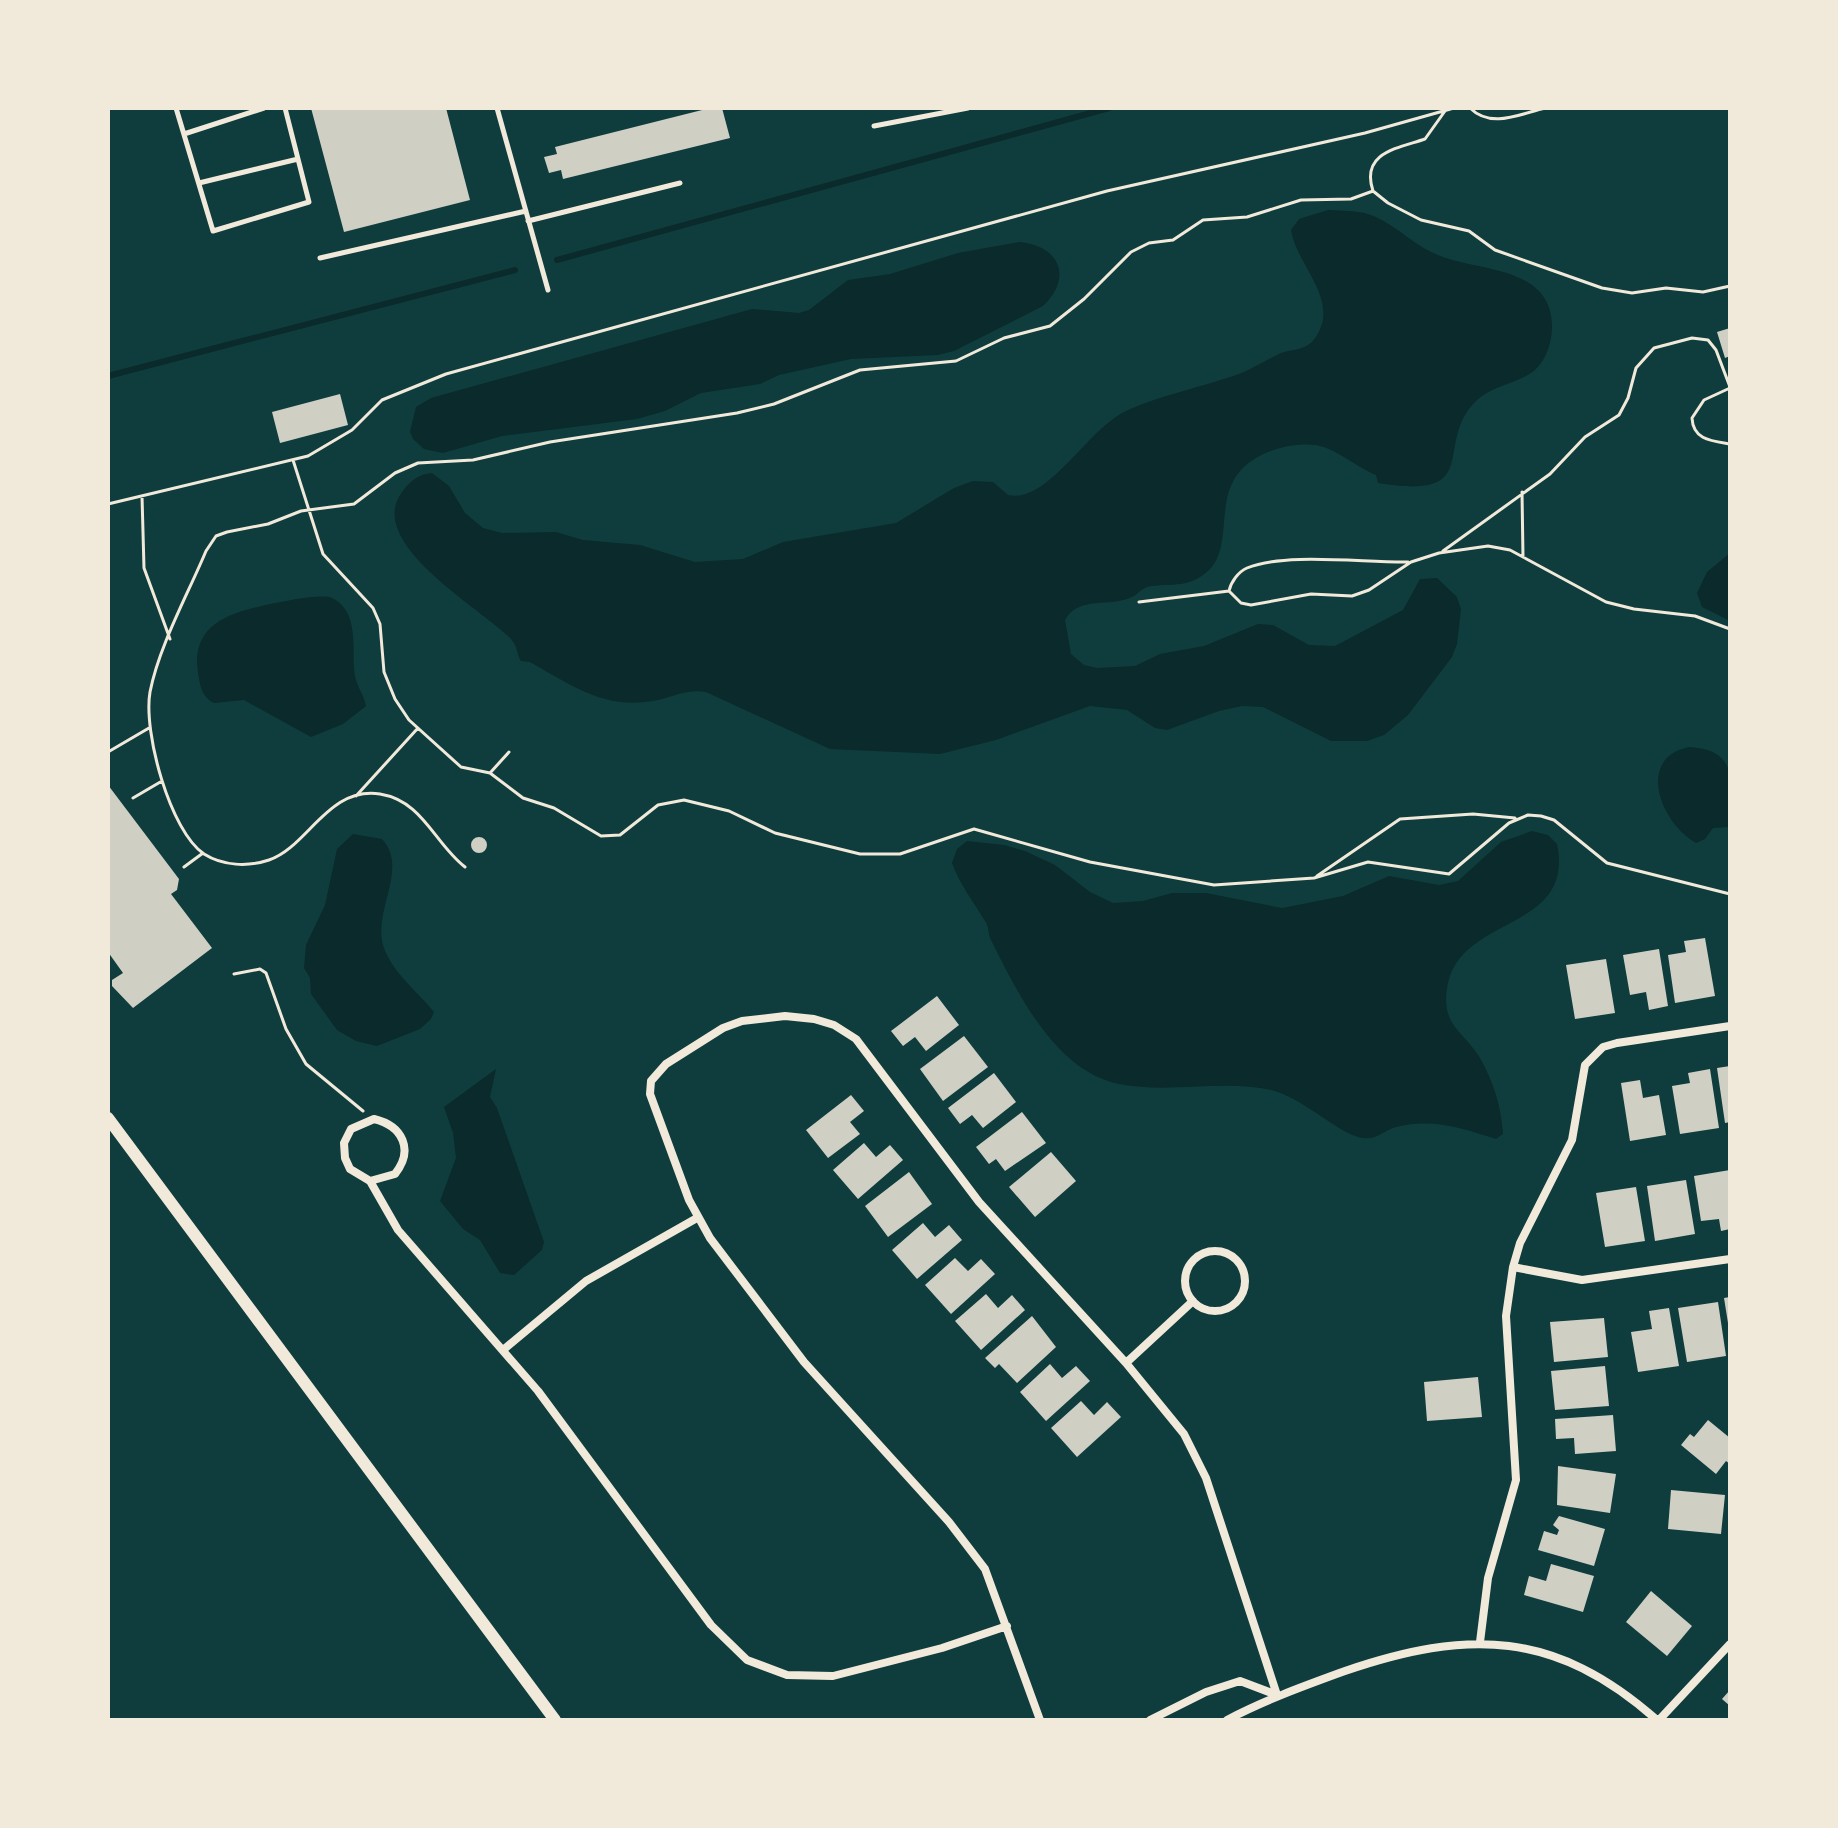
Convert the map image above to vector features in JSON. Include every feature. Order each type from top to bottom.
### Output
[{"type":"street","points":[[1040,1720],[985,1569],[968,1545],[804,1362],[697,1218],[650,1094],[651,1081],[658,1070],[723,1028],[754,1018],[814,1019],[846,1031],[869,1053],[979,1202],[1174,1420],[1195,1452],[1277,1695]]},
{"type":"street","points":[[1480,1642],[1488,1578],[1516,1480],[1506,1316],[1513,1267],[1520,1243],[1572,1140],[1581,1079],[1592,1055],[1617,1043],[1730,1026]]},
{"type":"street","points":[[108,1118],[555,1720]]},
{"type":"street","points":[[370,1181],[383,1180],[395,1174],[406,1155],[398,1130],[389,1122],[370,1120],[351,1129],[344,1143],[350,1169],[370,1181],[398,1230],[538,1391],[711,1625],[747,1660],[787,1675],[833,1676],[929,1652],[1007,1626]]},
{"type":"street","points":[[503,1350],[575,1289],[697,1218]]},
{"type":"street","points":[[1220,1251],[1239,1263],[1245,1284],[1235,1303],[1215,1311],[1193,1301],[1185,1280],[1188,1267],[1196,1257],[1220,1251]]},
{"type":"street","points":[[1513,1267],[1582,1280],[1730,1259]]},
{"type":"street","points":[[1126,1363],[1193,1301]]},
{"type":"street","points":[[1227,1720],[1277,1695],[1410,1650],[1480,1642],[1542,1653],[1591,1672],[1633,1699],[1658,1720],[1730,1644]]},
{"type":"street","points":[[1150,1720],[1206,1692],[1240,1681],[1277,1695]]},
{"type":"lane","points":[[176,108],[213,231],[309,202],[285,108]]},
{"type":"lane","points":[[184,134],[264,108]]},
{"type":"lane","points":[[497,108],[548,290]]},
{"type":"lane","points":[[874,126],[971,108]]},
{"type":"lane","points":[[199,183],[298,159]]},
{"type":"lane","points":[[528,221],[680,183]]},
{"type":"lane","points":[[320,258],[526,211]]},
{"type":"path","points":[[108,504],[308,456],[338,440],[382,400],[446,374],[1107,191],[1365,133],[1454,108]]},
{"type":"path","points":[[1470,108],[1478,115],[1496,120],[1545,108]]},
{"type":"path","points":[[1445,111],[1425,139],[1396,146],[1380,155],[1371,174],[1373,191],[1388,203],[1421,220],[1469,231],[1495,250],[1602,288],[1632,293],[1666,288],[1703,292],[1730,286]]},
{"type":"path","points":[[418,728],[355,797],[321,815],[291,846],[270,859],[237,864],[203,853],[185,831],[162,781],[149,728],[150,692],[206,551],[216,536],[308,510],[354,504],[395,473],[418,463],[473,460],[550,442],[737,413],[774,404],[860,370],[956,361],[1004,338],[1050,326],[1084,299],[1131,252],[1149,243],[1173,240],[1196,222],[1247,217],[1301,200],[1351,199],[1373,191]]},
{"type":"path","points":[[1439,553],[1460,542],[1564,462],[1585,437],[1619,415],[1640,360],[1654,348],[1681,340],[1708,340],[1716,350],[1730,388],[1704,400],[1692,418],[1693,429],[1700,436],[1730,444]]},
{"type":"path","points":[[293,460],[323,554],[373,608],[380,624],[388,684],[403,712],[461,767],[490,773],[523,798],[554,808],[608,838],[620,835],[658,805],[696,800],[729,811],[775,833],[860,854],[900,854],[974,829],[1090,862],[1214,885],[1314,878],[1378,862],[1431,874],[1449,874],[1517,818]]},
{"type":"path","points":[[1522,492],[1523,557]]},
{"type":"path","points":[[142,496],[144,568],[170,639]]},
{"type":"path","points":[[1229,591],[1241,603],[1251,605],[1311,594],[1352,596],[1369,590],[1411,562],[1439,553],[1488,546],[1510,550],[1606,602],[1634,609],[1695,616],[1730,629]]},
{"type":"path","points":[[1229,591],[1240,572],[1260,565],[1345,560],[1411,562]]},
{"type":"path","points":[[1139,602],[1229,591]]},
{"type":"path","points":[[108,752],[149,728]]},
{"type":"path","points":[[490,773],[509,752]]},
{"type":"path","points":[[133,798],[162,781]]},
{"type":"path","points":[[355,797],[380,794],[421,814],[452,857],[465,867]]},
{"type":"path","points":[[1314,878],[1370,838],[1412,816],[1541,816],[1554,820],[1607,863],[1730,894]]},
{"type":"path","points":[[184,867],[203,853]]},
{"type":"path","points":[[234,974],[247,969],[266,973],[286,1029],[306,1064],[357,1105],[370,1120]]},
{"type":"water","points":[[1328,210],[1370,215],[1438,255],[1526,281],[1539,292],[1548,306],[1552,332],[1543,361],[1528,375],[1490,391],[1476,401],[1457,434],[1451,465],[1445,476],[1433,484],[1378,483],[1376,475],[1316,445],[1273,450],[1247,465],[1234,480],[1227,497],[1220,550],[1213,565],[1200,577],[1180,584],[1147,587],[1123,600],[1078,607],[1065,620],[1071,654],[1084,665],[1097,668],[1135,666],[1160,654],[1204,646],[1258,624],[1273,625],[1309,645],[1335,646],[1403,610],[1420,579],[1437,578],[1457,597],[1461,609],[1457,644],[1452,657],[1408,715],[1384,735],[1367,741],[1331,741],[1263,707],[1242,706],[1219,711],[1167,730],[1155,728],[1127,710],[1090,706],[996,740],[940,754],[830,749],[706,692],[687,692],[639,703],[622,702],[590,694],[530,662],[521,661],[511,639],[431,573],[412,553],[399,532],[395,512],[402,492],[415,479],[432,473],[449,486],[465,513],[483,528],[502,533],[556,532],[583,540],[640,545],[695,562],[743,559],[783,542],[896,523],[954,488],[973,481],[993,482],[1008,495],[1023,495],[1053,477],[1098,432],[1128,410],[1239,374],[1311,342],[1322,324],[1321,297],[1291,230],[1299,219]]},
{"type":"water","points":[[1020,242],[1045,250],[1058,265],[1058,285],[1052,295],[1043,306],[954,351],[938,355],[851,359],[779,375],[760,384],[701,393],[665,411],[637,419],[502,436],[443,453],[424,449],[410,432],[416,407],[431,398],[752,309],[799,313],[809,310],[848,280],[890,274],[958,253]]},
{"type":"water","points":[[1730,553],[1730,621],[1702,607],[1697,593],[1707,572]]},
{"type":"water","points":[[330,597],[340,603],[350,621],[355,676],[366,706],[343,724],[311,737],[244,700],[214,703],[206,697],[198,672],[197,655],[201,641],[219,621],[260,606],[302,598]]},
{"type":"water","points":[[1689,747],[1718,755],[1725,763],[1731,784],[1730,827],[1713,828],[1705,839],[1696,843],[1673,822],[1659,792],[1658,777],[1662,764],[1672,754]]},
{"type":"water","points":[[1532,831],[1548,835],[1557,844],[1558,872],[1550,893],[1515,921],[1474,945],[1458,961],[1448,983],[1446,997],[1450,1019],[1480,1058],[1493,1086],[1503,1134],[1496,1139],[1435,1124],[1409,1124],[1362,1138],[1342,1130],[1296,1100],[1271,1090],[1234,1086],[1138,1087],[1096,1076],[1057,1046],[1026,1004],[952,863],[957,849],[967,841],[1004,845],[1055,865],[1090,892],[1113,903],[1143,901],[1172,893],[1206,893],[1282,908],[1343,896],[1389,876],[1439,885],[1458,881],[1501,842]]},
{"type":"water","points":[[353,834],[382,839],[389,850],[392,874],[383,914],[382,941],[396,970],[434,1012],[420,1029],[377,1046],[356,1041],[337,1030],[311,994],[310,978],[304,968],[306,945],[325,905],[337,849]]},
{"type":"water","points":[[496,1069],[490,1097],[497,1108],[544,1242],[542,1250],[514,1275],[500,1273],[480,1240],[463,1229],[440,1201],[456,1158],[453,1133],[444,1107]]},
{"type":"building","points":[[311,108],[446,108],[470,200],[344,232]]},
{"type":"building","points":[[710,108],[722,108],[730,138],[563,179],[561,170],[549,173],[544,157],[557,154],[555,147]]},
{"type":"building","points":[[1730,328],[1730,356],[1725,358],[1717,332]]},
{"type":"building","points":[[340,394],[348,425],[280,443],[272,412]]},
{"type":"building","points":[[108,785],[179,879],[177,890],[171,894],[212,948],[133,1008],[112,986],[112,980],[123,973],[108,952]]},
{"type":"building","points":[[479,837],[485,839],[485,851],[479,853],[473,851],[471,845],[473,839]]},
{"type":"building","points":[[1705,938],[1715,996],[1675,1003],[1668,955],[1686,952],[1684,941]]},
{"type":"building","points":[[1659,949],[1668,1006],[1649,1010],[1646,992],[1630,995],[1623,955]]},
{"type":"building","points":[[1606,959],[1615,1013],[1575,1019],[1566,965]]},
{"type":"building","points":[[937,996],[959,1025],[926,1051],[915,1037],[903,1046],[891,1031]]},
{"type":"building","points":[[964,1036],[988,1067],[943,1101],[920,1069]]},
{"type":"building","points":[[1730,1066],[1730,1122],[1725,1123],[1717,1068]]},
{"type":"building","points":[[1710,1069],[1719,1128],[1680,1134],[1672,1086],[1690,1083],[1688,1073]]},
{"type":"building","points":[[994,1073],[1016,1102],[983,1128],[972,1115],[960,1124],[948,1108]]},
{"type":"building","points":[[1640,1080],[1643,1098],[1659,1095],[1666,1135],[1630,1141],[1621,1083]]},
{"type":"building","points":[[851,1095],[864,1111],[850,1122],[860,1134],[828,1158],[806,1130]]},
{"type":"building","points":[[1022,1112],[1046,1143],[1005,1171],[996,1159],[989,1164],[976,1147]]},
{"type":"building","points":[[864,1143],[876,1157],[890,1145],[903,1160],[858,1199],[833,1170]]},
{"type":"building","points":[[1051,1152],[1076,1181],[1035,1217],[1009,1187]]},
{"type":"building","points":[[1730,1170],[1730,1229],[1721,1231],[1719,1219],[1701,1221],[1694,1176]]},
{"type":"building","points":[[909,1172],[932,1204],[888,1237],[865,1206]]},
{"type":"building","points":[[1686,1180],[1695,1234],[1655,1241],[1647,1186]]},
{"type":"building","points":[[1636,1187],[1645,1241],[1605,1247],[1596,1193]]},
{"type":"building","points":[[923,1223],[935,1237],[949,1225],[962,1240],[917,1279],[892,1250]]},
{"type":"building","points":[[955,1258],[968,1271],[981,1259],[995,1274],[951,1314],[925,1285]]},
{"type":"building","points":[[986,1294],[998,1308],[1012,1295],[1025,1310],[981,1350],[955,1321]]},
{"type":"building","points":[[1730,1297],[1730,1322],[1728,1323],[1724,1298]]},
{"type":"building","points":[[1718,1302],[1726,1356],[1687,1362],[1678,1308]]},
{"type":"building","points":[[1669,1308],[1679,1366],[1638,1372],[1631,1332],[1652,1329],[1649,1311]]},
{"type":"building","points":[[1032,1316],[1056,1347],[1017,1383],[999,1364],[995,1368],[985,1358]]},
{"type":"building","points":[[1604,1318],[1608,1357],[1554,1362],[1550,1322]]},
{"type":"building","points":[[1050,1364],[1062,1378],[1076,1366],[1090,1381],[1046,1421],[1020,1392]]},
{"type":"building","points":[[1605,1366],[1609,1406],[1555,1410],[1551,1371]]},
{"type":"building","points":[[1478,1377],[1482,1417],[1427,1421],[1424,1382]]},
{"type":"building","points":[[1081,1401],[1094,1415],[1107,1402],[1121,1417],[1077,1457],[1051,1428]]},
{"type":"building","points":[[1613,1415],[1616,1451],[1575,1454],[1574,1438],[1556,1439],[1555,1419]]},
{"type":"building","points":[[1708,1420],[1730,1438],[1730,1464],[1726,1461],[1716,1474],[1681,1445],[1690,1434],[1694,1437]]},
{"type":"building","points":[[1558,1466],[1616,1474],[1610,1513],[1557,1505]]},
{"type":"building","points":[[1671,1490],[1725,1495],[1721,1534],[1668,1529]]},
{"type":"building","points":[[1559,1516],[1605,1529],[1594,1566],[1538,1550],[1544,1531],[1557,1535],[1559,1530],[1553,1525]]},
{"type":"building","points":[[1551,1564],[1594,1576],[1583,1612],[1524,1595],[1529,1576],[1546,1581]]},
{"type":"building","points":[[1651,1591],[1692,1626],[1667,1656],[1626,1622]]},
{"type":"building","points":[[1730,1690],[1730,1706],[1722,1699]]},
{"type":"waterway","points":[[557,260],[1109,108]]},
{"type":"waterway","points":[[108,376],[515,270]]}]
